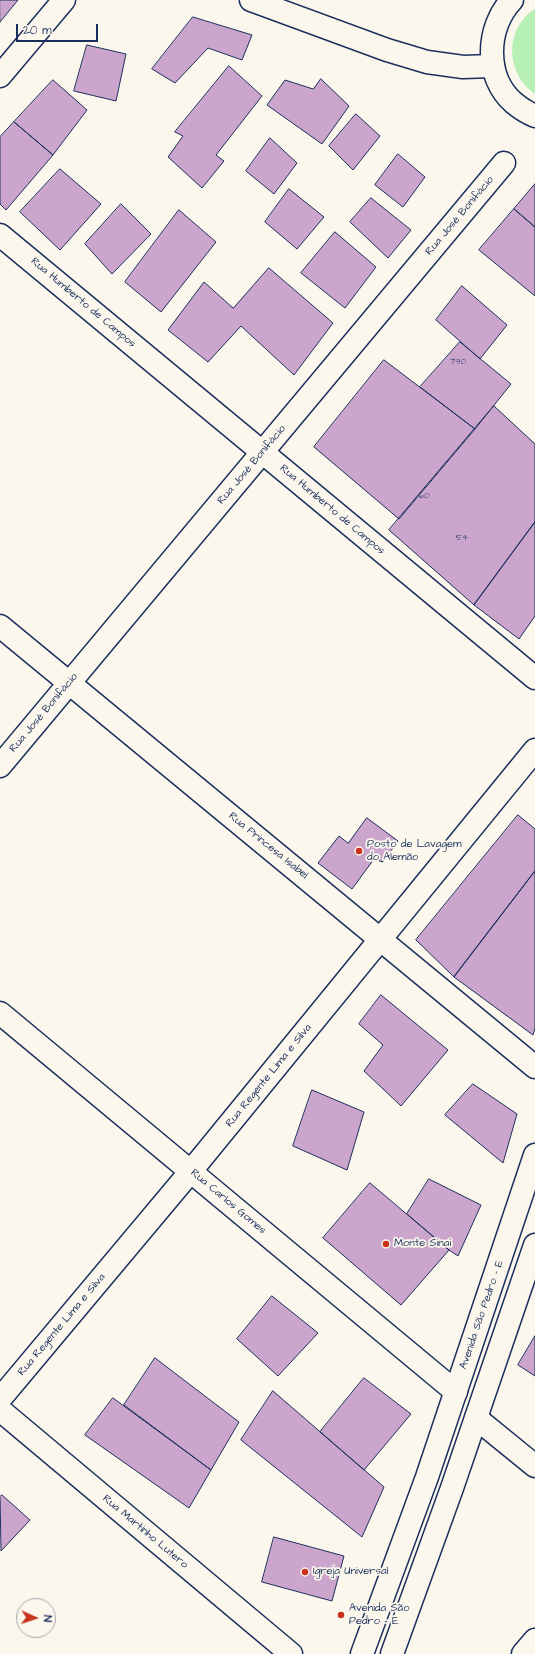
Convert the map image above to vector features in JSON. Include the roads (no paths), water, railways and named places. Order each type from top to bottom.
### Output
[{"type":"street","points":[[0,76],[64,0]]},
{"type":"street","points":[[251,0],[387,50],[427,62],[464,67],[492,66]]},
{"type":"street","points":[[507,3],[492,37],[492,66],[500,86],[514,103],[535,116]]},
{"type":"street","name":"Rua José Bonifácio","points":[[0,766],[504,163]]},
{"type":"street","name":"Rua Humberto de Campos","points":[[0,235],[535,678]]},
{"type":"street","name":"Rua Princesa Isabel","points":[[0,626],[381,938],[535,1067]]},
{"type":"street","name":"Rua Regente Lima e Silva","points":[[0,1400],[191,1171],[535,750]]},
{"type":"street","name":"Rua Carlos Gomes","points":[[0,1013],[456,1392]]},
{"type":"street","name":"Avenida São Pedro - E","points":[[362,1654],[427,1477],[535,1156]]},
{"type":"street","points":[[392,1654],[476,1418],[535,1245]]},
{"type":"street","name":"Rua Martinho Lutero","points":[[0,1410],[291,1654]]},
{"type":"street","points":[[476,1418],[535,1466]]},
{"type":"street","points":[[523,1654],[535,1640]]},
{"type":"place","name":"Posto de Lavagem do Alemão","points":[[359,851]]},
{"type":"place","name":"Monte Sinai","points":[[386,1244]]},
{"type":"place","name":"Igreja Universal","points":[[305,1572]]},
{"type":"place","name":"Avenida São Pedro - E","points":[[341,1615]]}]
